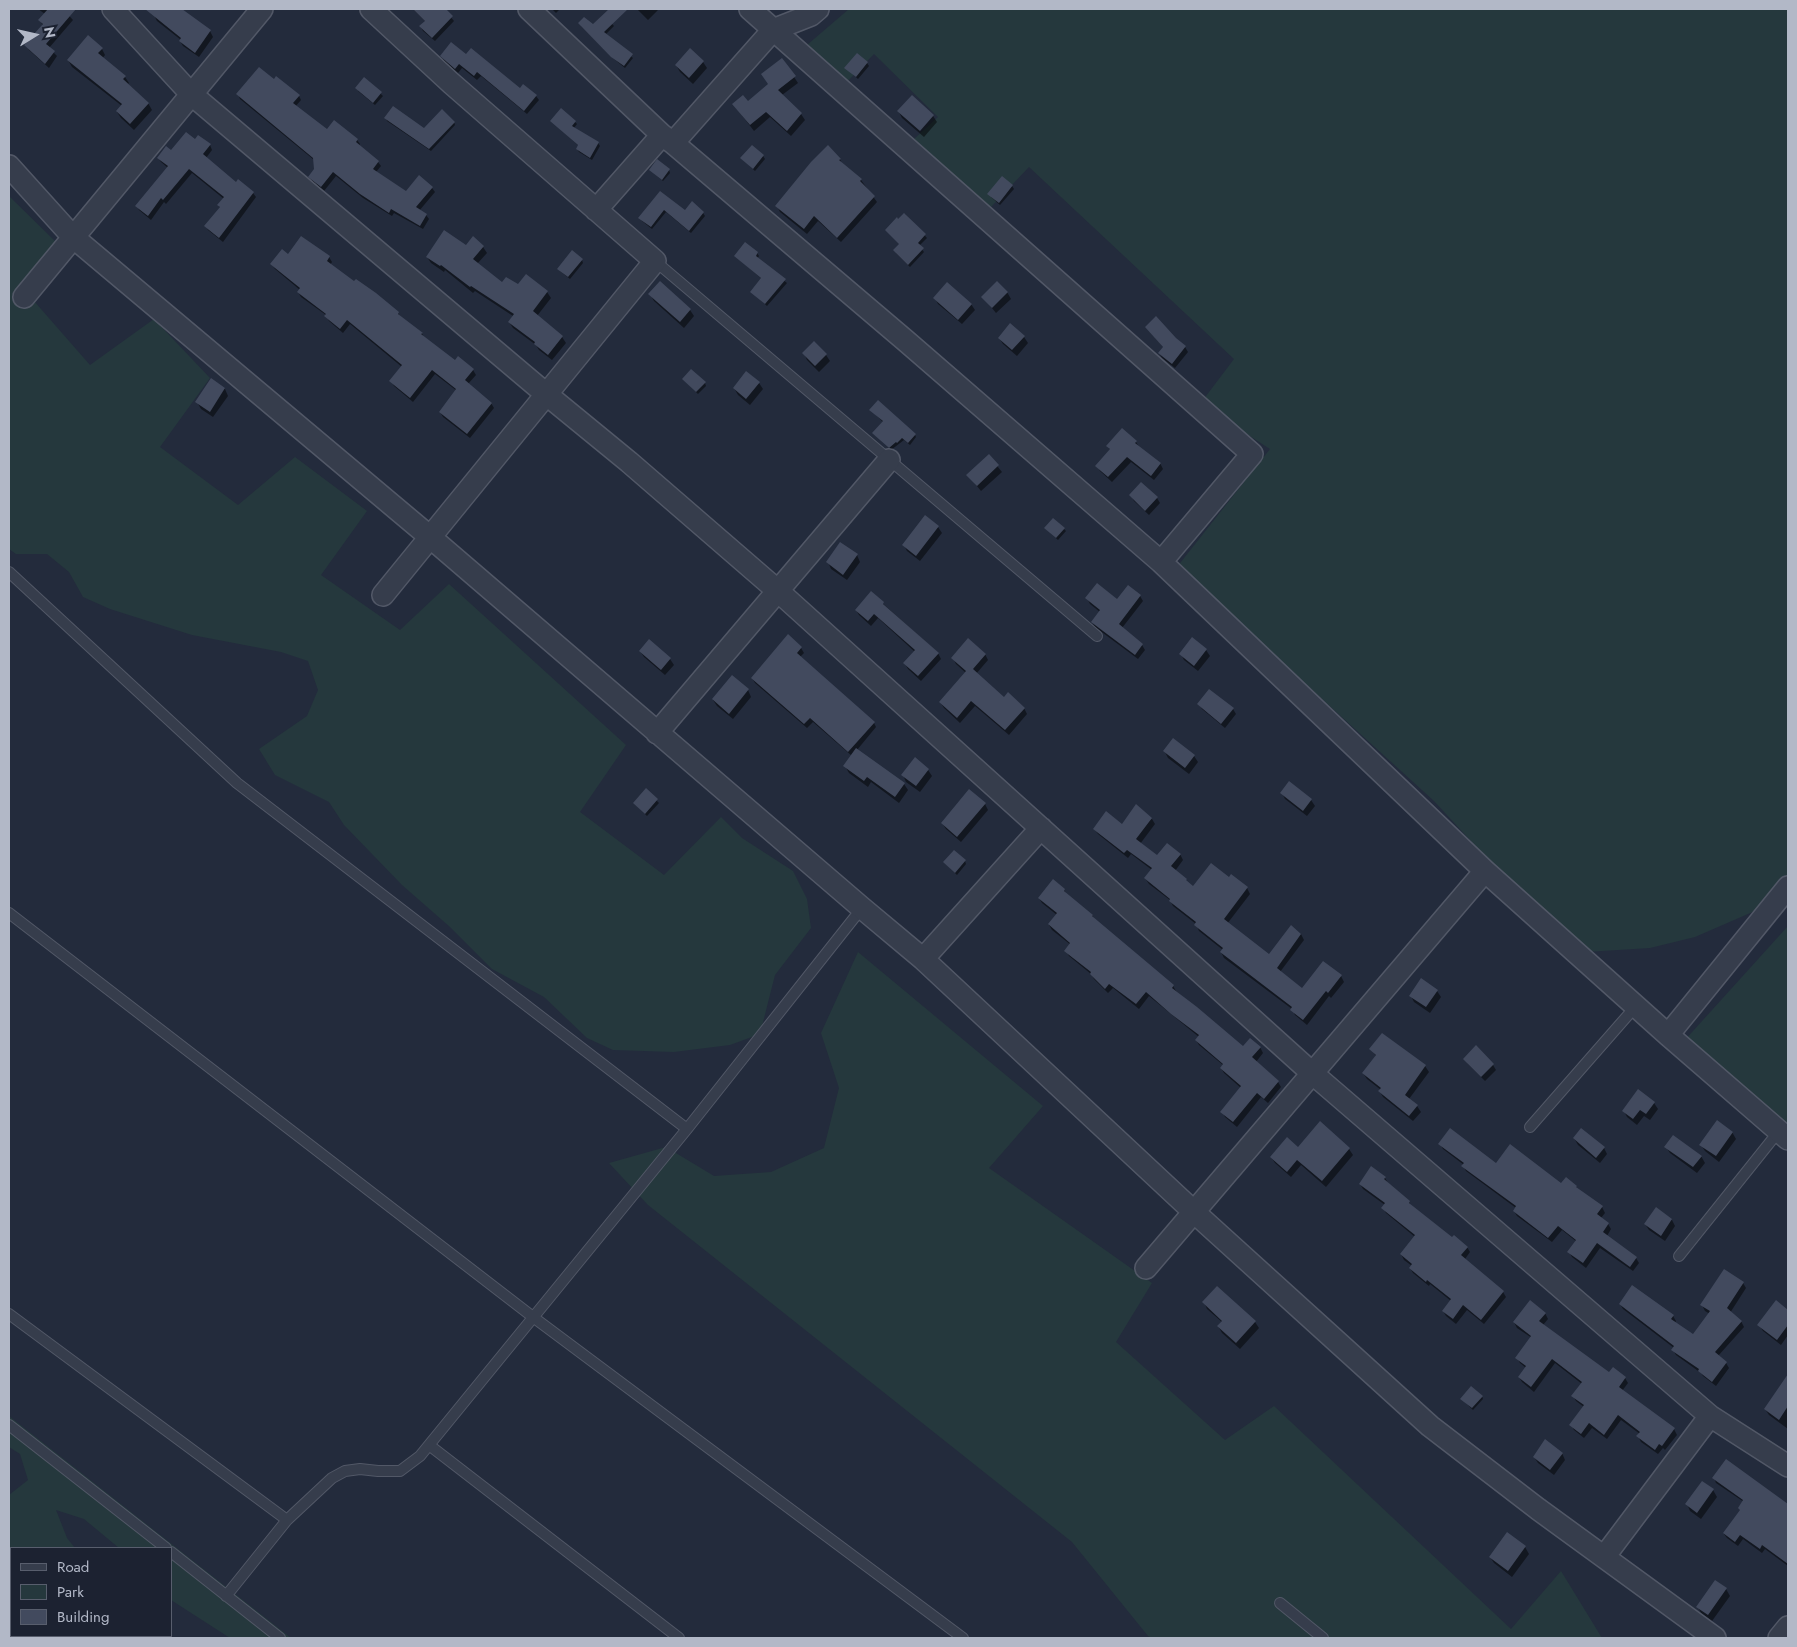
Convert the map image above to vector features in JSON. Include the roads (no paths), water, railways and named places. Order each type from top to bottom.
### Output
[{"type":"street","points":[[112,9],[191,94],[629,462],[778,591],[1312,1073],[1710,1416],[1788,1466]]},
{"type":"street","points":[[24,297],[262,9]]},
{"type":"street","points":[[371,9],[451,83],[655,261],[383,594]]},
{"type":"street","points":[[529,9],[668,139],[906,341],[1161,562],[1485,871],[1668,1035],[1784,1135]]},
{"type":"street","points":[[750,9],[1252,454],[1161,562]]},
{"type":"street","points":[[596,210],[668,139],[773,30],[810,15],[818,9]]},
{"type":"street","points":[[9,166],[73,236],[430,537],[923,959],[1194,1212],[1430,1426],[1538,1509],[1715,1638]]},
{"type":"street","points":[[657,733],[889,460]]},
{"type":"street","points":[[923,959],[1041,828]]},
{"type":"street","points":[[1146,1268],[1485,871]]},
{"type":"street","points":[[1668,1035],[1788,887]]},
{"type":"street","points":[[1604,1557],[1710,1416]]},
{"type":"street","points":[[1779,1638],[1788,1627]]},
{"type":"lane","points":[[655,261],[1097,636]]},
{"type":"lane","points":[[9,572],[237,783],[687,1129]]},
{"type":"lane","points":[[226,1596],[287,1520],[332,1478],[345,1471],[360,1469],[400,1471],[420,1456],[687,1129],[862,908]]},
{"type":"lane","points":[[9,913],[533,1317],[963,1638]]},
{"type":"lane","points":[[1530,1127],[1636,1006]]},
{"type":"lane","points":[[1679,1256],[1784,1135]]},
{"type":"lane","points":[[9,1314],[287,1520]]},
{"type":"lane","points":[[9,1425],[165,1547]]},
{"type":"lane","points":[[429,1445],[678,1638]]},
{"type":"lane","points":[[172,1553],[280,1638]]},
{"type":"lane","points":[[1280,1603],[1323,1638]]}]
